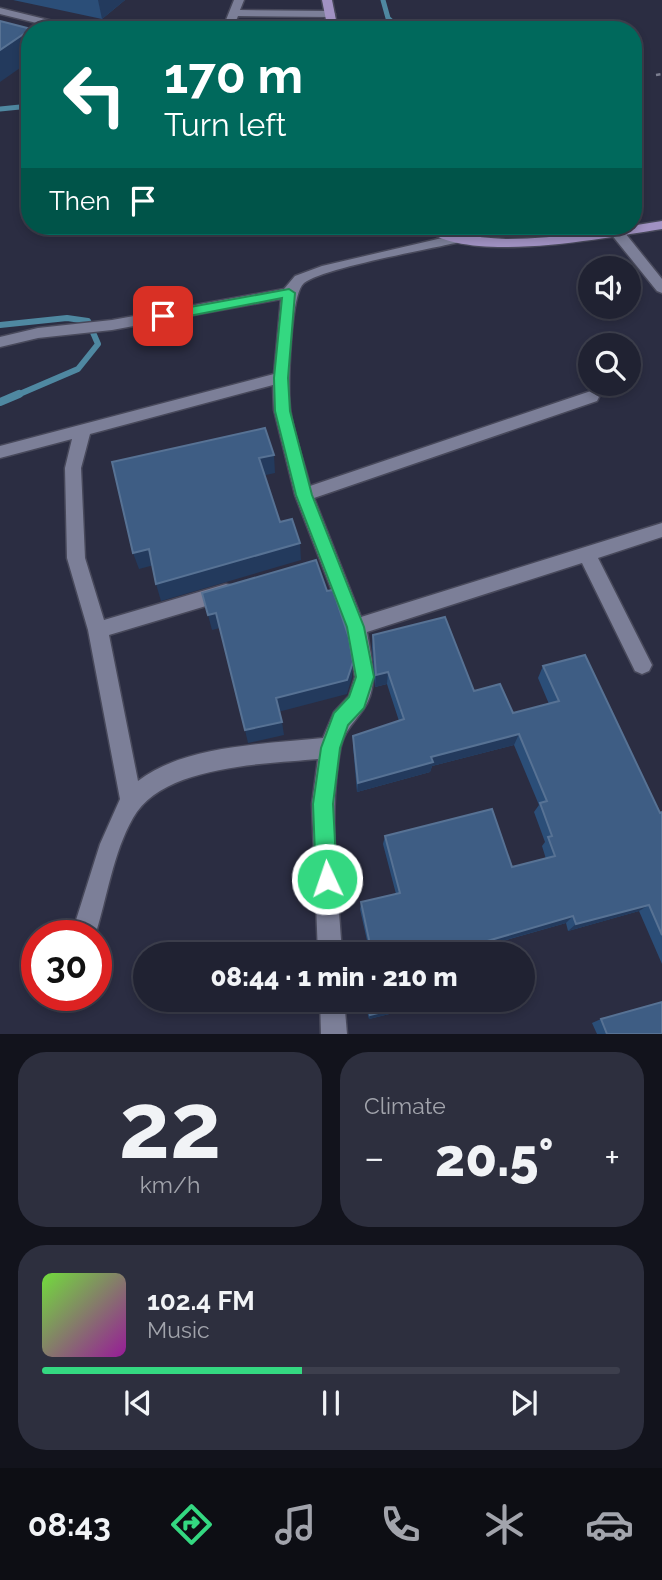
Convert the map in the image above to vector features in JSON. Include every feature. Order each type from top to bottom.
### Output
[{"type":"main road","points":[[327,0],[331,21]]},
{"type":"main road","points":[[642,228],[662,225]]},
{"type":"main road","points":[[447,235],[455,239],[497,243],[576,235]]},
{"type":"street","points":[[231,21],[239,0]]},
{"type":"street","points":[[0,11],[41,21]]},
{"type":"street","points":[[234,13],[330,15]]},
{"type":"street","points":[[619,235],[662,288]]},
{"type":"street","points":[[329,942],[323,804],[330,748],[341,719],[357,702],[365,677],[356,627],[323,564],[282,411],[281,378],[289,293],[300,279],[327,268],[455,239]]},
{"type":"street","points":[[0,342],[38,333],[112,326],[289,293]]},
{"type":"street","points":[[0,452],[281,378]]},
{"type":"street","points":[[304,495],[591,397]]},
{"type":"street","points":[[83,428],[73,468],[76,558],[98,629],[131,801]]},
{"type":"street","points":[[356,627],[662,530]]},
{"type":"street","points":[[586,553],[642,665]]},
{"type":"street","points":[[98,629],[240,588]]},
{"type":"street","points":[[88,920],[119,827],[131,801],[151,785],[174,774],[219,760],[330,748]]},
{"type":"street","points":[[333,1012],[334,1034]]},
{"type":"path","points":[[656,75],[662,74]]},
{"type":"building","points":[[0,21],[21,26],[21,36],[0,50]]},
{"type":"building","points":[[265,428],[274,455],[259,458],[280,522],[292,519],[300,543],[156,584],[149,549],[133,553],[112,462]]},
{"type":"building","points":[[316,560],[327,591],[333,590],[349,638],[353,662],[347,680],[276,698],[282,722],[245,730],[216,613],[208,615],[202,593]]},
{"type":"building","points":[[445,617],[474,691],[500,684],[513,713],[559,701],[543,666],[585,655],[660,813],[662,812],[662,935],[649,905],[576,924],[573,916],[484,942],[369,942],[361,902],[400,893],[385,836],[492,809],[512,867],[555,856],[548,837],[552,836],[540,803],[547,801],[519,734],[431,757],[433,762],[358,783],[353,736],[404,719],[388,672],[376,675],[373,635]]},
{"type":"building","points":[[662,1002],[662,1034],[607,1034],[601,1019]]},
{"type":"waterway","points":[[383,0],[391,21]]},
{"type":"waterway","points":[[0,109],[21,107]]},
{"type":"waterway","points":[[0,325],[67,318],[88,321],[98,344],[78,369],[15,396]]},
{"type":"waterway","points":[[0,402],[19,394]]},
{"type":"route","points":[[163,316],[289,293],[281,378],[282,411],[304,495],[356,627],[365,677],[357,702],[341,719],[330,748],[323,804],[327,879]]}]
